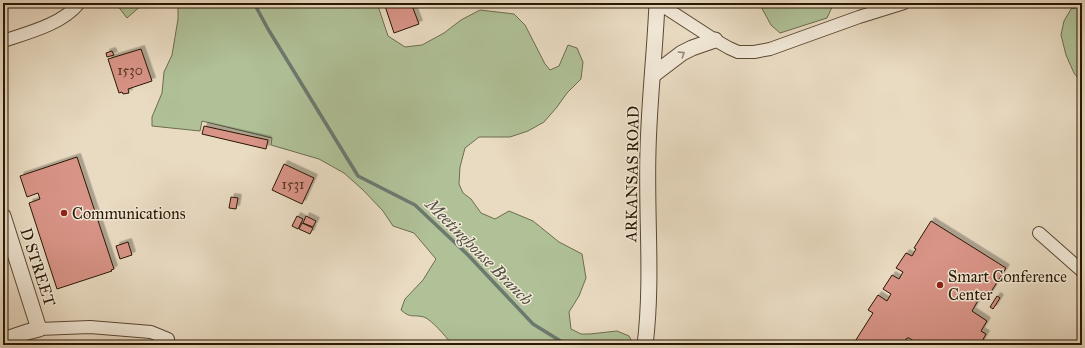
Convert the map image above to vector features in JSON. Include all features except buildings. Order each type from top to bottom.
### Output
[{"type":"street","points":[[3,41],[48,25],[65,16],[79,3]]},
{"type":"street","points":[[658,3],[715,40],[738,52],[754,52],[770,49],[859,17],[904,3]]},
{"type":"street","name":"ARKANSAS ROAD","points":[[645,345],[649,254],[648,152],[658,3]]},
{"type":"street","points":[[653,75],[682,53],[715,40]]},
{"type":"street","name":"D STREET","points":[[3,216],[39,329]]},
{"type":"street","points":[[1039,233],[1082,271]]},
{"type":"street","points":[[3,340],[39,329],[90,327],[151,332],[168,339]]},
{"type":"green space","points":[[118,3],[144,3],[127,18],[117,5]]},
{"type":"green space","points":[[176,3],[377,3],[388,36],[405,47],[422,45],[444,33],[461,20],[480,10],[514,14],[525,25],[545,64],[550,70],[559,66],[568,45],[577,48],[583,62],[581,79],[567,93],[544,122],[528,131],[510,137],[479,137],[465,148],[460,167],[459,184],[463,193],[471,199],[481,213],[495,219],[509,211],[533,221],[559,242],[582,254],[586,278],[579,296],[569,312],[571,329],[581,334],[617,331],[629,336],[634,345],[449,345],[451,343],[431,321],[424,317],[404,313],[401,310],[405,299],[423,280],[436,259],[414,233],[393,226],[383,211],[344,173],[319,159],[271,145],[272,138],[202,121],[200,131],[152,126],[152,117],[162,93],[164,72],[172,55],[178,19],[178,6]]},
{"type":"green space","points":[[759,3],[869,3],[858,7],[833,5],[827,18],[780,33],[771,25]]},
{"type":"green space","points":[[1082,6],[1082,83],[1074,73],[1066,55],[1061,35],[1064,21],[1071,9]]},
{"type":"waterway","name":"Meetinghouse Branch","points":[[254,3],[268,29],[358,176],[415,205],[468,255],[533,324],[567,345]]},
{"type":"place","name":"Communications","points":[[64,213]]},
{"type":"place","name":"Smart Conference Center","points":[[940,285]]}]
